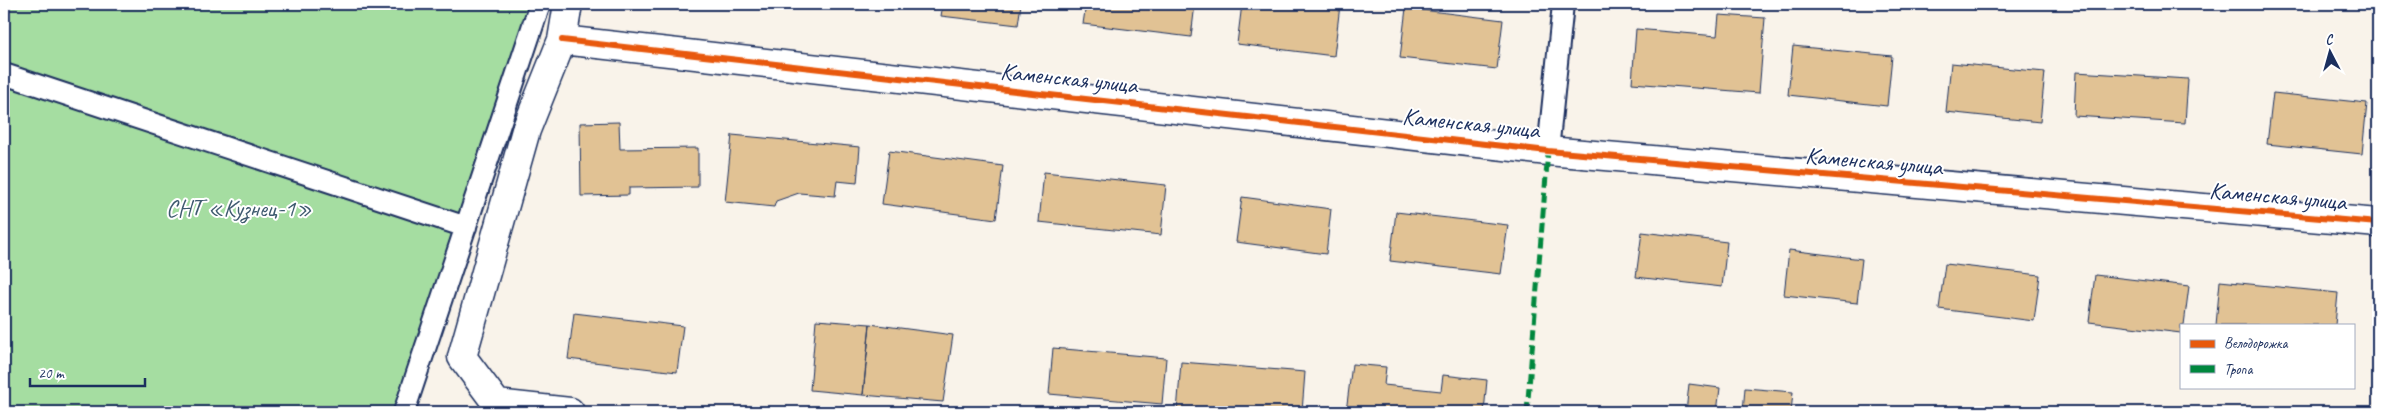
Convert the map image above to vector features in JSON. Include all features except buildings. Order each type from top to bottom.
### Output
[{"type":"street","points":[[568,4],[562,40],[526,130],[462,358],[497,404],[570,412]]},
{"type":"street","name":"Каменская улица","points":[[562,40],[1548,151],[2378,223]]},
{"type":"lane","points":[[404,412],[540,4]]},
{"type":"lane","points":[[1548,151],[1563,4]]},
{"type":"lane","points":[[4,74],[466,227]]},
{"type":"green space","name":"СНТ «Кузнец-1»","points":[[4,4],[547,4],[400,412],[4,412]]},
{"type":"marked path","points":[[1527,412],[1548,151]]},
{"type":"cycle path","points":[[562,40],[1548,151],[2378,223]]}]
